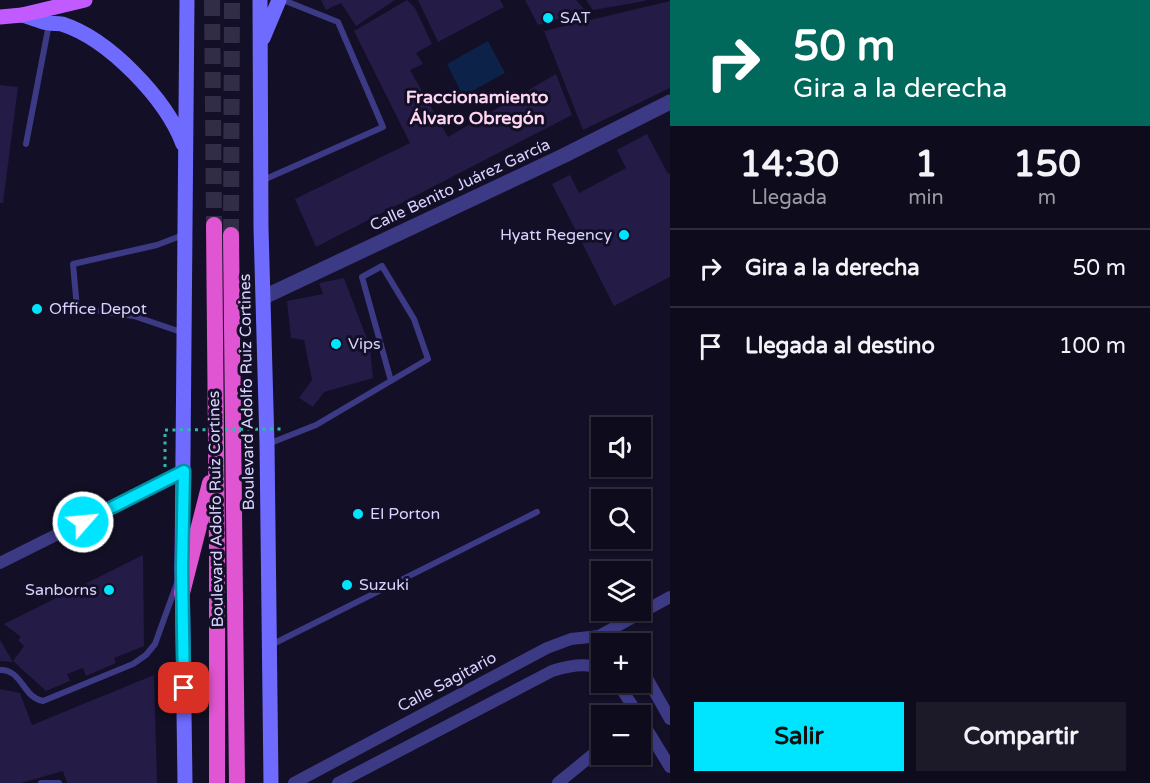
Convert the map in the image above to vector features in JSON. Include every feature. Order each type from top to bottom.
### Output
[{"type":"highway","name":"Boulevard Adolfo Ruíz Cortines","points":[[214,225],[217,783]]},
{"type":"highway","name":"Boulevard Adolfo Ruíz Cortines","points":[[231,235],[237,783]]},
{"type":"highway","points":[[182,593],[216,459]]},
{"type":"main road","points":[[0,17],[22,15],[84,0]]},
{"type":"main road","points":[[185,783],[182,569],[187,0]]},
{"type":"main road","name":"Boulevard Adolfo Ruiz Cortines","points":[[260,0],[260,182],[267,444],[271,783]]},
{"type":"main road","points":[[259,46],[281,0]]},
{"type":"main road","points":[[22,15],[49,23],[59,23],[85,35],[122,63],[165,111],[185,150]]},
{"type":"street","name":"Calle Benito Juárez García","points":[[264,297],[563,156],[670,102]]},
{"type":"street","points":[[0,564],[184,471]]},
{"type":"street","points":[[604,633],[670,597]]},
{"type":"street","name":"Calle Sagitario","points":[[294,783],[547,648],[571,639],[591,637]]},
{"type":"street","points":[[338,783],[552,671],[568,666],[591,665]]},
{"type":"street","points":[[651,685],[670,719]]},
{"type":"street","points":[[651,735],[670,767]]},
{"type":"street","points":[[558,783],[591,756]]},
{"type":"lane","points":[[260,182],[383,127],[338,22],[281,0]]},
{"type":"lane","points":[[26,144],[49,23],[64,5]]},
{"type":"lane","points":[[184,235],[157,245],[73,264],[77,308],[134,316],[184,333]]},
{"type":"lane","points":[[267,444],[316,425],[391,381],[428,359],[414,319],[382,266],[362,277],[391,381]]},
{"type":"lane","points":[[268,647],[537,512]]},
{"type":"lane","points":[[0,670],[14,674],[32,698],[43,701],[133,664],[146,655],[155,644],[182,569]]},
{"type":"lane","points":[[41,783],[59,783]]},
{"type":"path","points":[[165,464],[165,429],[282,429]]},
{"type":"water","points":[[488,41],[505,73],[463,96],[447,64]]},
{"type":"building","points":[[321,0],[395,0],[356,26],[341,3],[326,10]]},
{"type":"building","points":[[407,0],[415,8],[432,44],[416,53],[423,64],[410,70],[448,137],[556,74],[572,115],[316,247],[295,199],[410,143],[354,31]]},
{"type":"building","points":[[418,0],[500,0],[504,7],[438,42]]},
{"type":"building","name":"SAT","points":[[525,0],[576,0],[586,11],[538,25]]},
{"type":"building","points":[[586,0],[645,0],[645,1],[593,10]]},
{"type":"building","points":[[670,1],[670,88],[583,130],[544,31]]},
{"type":"building","points":[[0,85],[18,87],[3,203],[0,203]]},
{"type":"building","name":"Hyatt Regency","points":[[647,134],[668,174],[670,173],[670,277],[614,306],[552,184],[570,175],[579,193],[626,168],[617,150]]},
{"type":"building","name":"Vips","points":[[344,278],[370,347],[373,378],[324,392],[313,407],[299,398],[312,380],[304,340],[291,338],[287,301],[323,294],[319,283]]},
{"type":"building","name":"Sanborns","points":[[143,555],[144,646],[114,658],[116,663],[86,676],[83,668],[67,674],[70,681],[46,691],[13,661],[24,646],[18,640],[21,637],[4,624]]},
{"type":"building","points":[[0,640],[13,662],[0,661]]},
{"type":"building","points":[[154,675],[157,783],[67,783],[63,771],[21,783],[0,783],[0,689],[20,693],[32,725]]},
{"type":"tunnel","points":[[212,0],[214,225]]},
{"type":"tunnel","points":[[231,235],[232,0]]},
{"type":"place","name":"SAT","points":[[548,18]]},
{"type":"place","name":"Hyatt Regency","points":[[624,235]]},
{"type":"place","name":"Office Depot","points":[[37,309]]},
{"type":"place","name":"Vips","points":[[336,344]]},
{"type":"place","name":"El Porton","points":[[358,514]]},
{"type":"place","name":"Suzuki","points":[[347,585]]},
{"type":"place","name":"Sanborns","points":[[109,590]]},
{"type":"district","name":"Fraccionamiento Álvaro Obregón","points":[[477,107]]},
{"type":"route","points":[[83,522],[184,471],[182,569],[184,688]]}]
